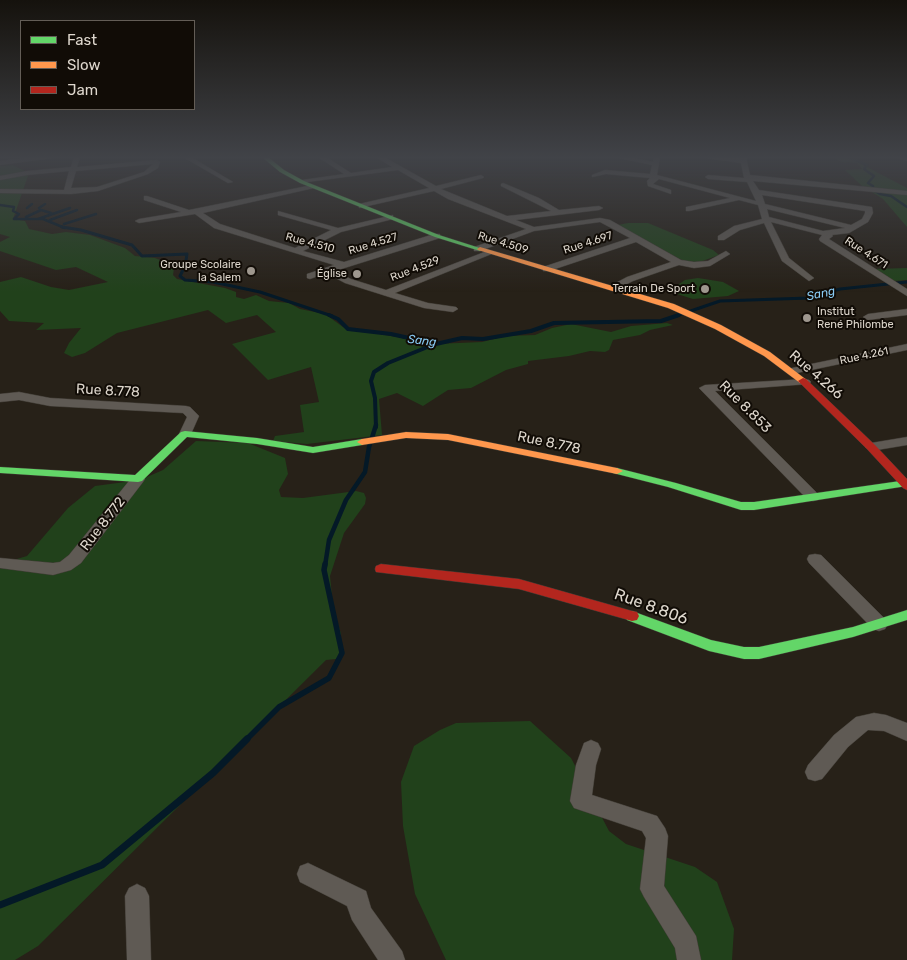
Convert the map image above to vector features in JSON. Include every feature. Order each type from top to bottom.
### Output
[{"type":"street","points":[[159,202],[193,212]]},
{"type":"street","points":[[139,221],[193,212],[235,202]]},
{"type":"street","name":"Rue 4.509","points":[[352,202],[437,236],[688,312]]},
{"type":"street","points":[[362,206],[379,202]]},
{"type":"street","points":[[464,202],[533,229]]},
{"type":"street","points":[[539,202],[556,212]]},
{"type":"street","points":[[688,209],[721,202]]},
{"type":"street","points":[[751,202],[853,227]]},
{"type":"street","points":[[760,202],[785,259],[809,278]]},
{"type":"street","points":[[720,238],[736,228],[770,219],[823,233],[846,231],[865,220],[869,209],[822,202]]},
{"type":"street","points":[[509,218],[599,208]]},
{"type":"street","name":"Rue 4.510","points":[[193,212],[217,226],[344,265]]},
{"type":"street","points":[[281,213],[338,230]]},
{"type":"street","points":[[296,251],[338,230],[390,217]]},
{"type":"street","points":[[477,249],[533,229],[600,220],[607,222],[678,262],[694,265],[710,263],[726,254]]},
{"type":"street","name":"Rue 4.671","points":[[823,233],[829,236],[823,239],[907,293]]},
{"type":"street","name":"Rue 4.527","points":[[344,265],[437,236]]},
{"type":"street","name":"Rue 4.697","points":[[546,269],[637,239]]},
{"type":"street","name":"Rue 4.529","points":[[386,293],[490,252]]},
{"type":"street","points":[[613,288],[630,279],[678,262]]},
{"type":"street","name":"Rue 4.510","points":[[327,270],[344,265]]},
{"type":"street","points":[[310,276],[327,270]]},
{"type":"street","name":"Rue 4.510","points":[[327,270],[348,281],[386,293]]},
{"type":"street","name":"Rue 4.529","points":[[386,293],[427,306],[453,309]]},
{"type":"street","name":"Rue 4.266","points":[[688,312],[767,354],[792,371],[872,446],[906,484]]},
{"type":"street","points":[[868,317],[907,312]]},
{"type":"street","name":"Rue 4.261","points":[[792,371],[907,347]]},
{"type":"street","name":"Rue 8.853","points":[[805,382],[705,388],[812,497]]},
{"type":"street","name":"Rue 8.778","points":[[0,398],[19,396],[50,402],[186,410],[193,416],[185,434],[257,441],[313,450],[406,435],[440,436],[634,475],[741,506],[754,506],[906,484]]},
{"type":"street","points":[[0,470],[138,479],[161,454],[185,434]]},
{"type":"street","points":[[872,446],[907,441]]},
{"type":"street","name":"Rue 8.772","points":[[0,563],[53,569],[65,566],[75,559],[138,479]]},
{"type":"street","points":[[815,559],[879,624]]},
{"type":"street","name":"Rue 8.806","points":[[381,569],[519,584],[626,614],[709,645],[744,652],[759,653],[853,632],[907,615]]},
{"type":"street","points":[[815,772],[841,741],[863,724],[874,721],[886,723],[907,732]]},
{"type":"street","points":[[591,749],[586,765],[581,801],[649,823],[657,836],[652,890],[686,945],[689,960]]},
{"type":"street","points":[[308,874],[358,900],[360,912],[393,960]]},
{"type":"street","points":[[137,896],[140,960]]},
{"type":"green space","points":[[0,202],[19,202],[13,219],[25,221],[29,229],[52,234],[66,232],[90,235],[125,248],[135,256],[155,258],[170,264],[174,268],[173,275],[177,279],[225,288],[236,292],[236,297],[244,299],[256,295],[269,301],[289,303],[300,309],[325,314],[343,327],[435,344],[482,342],[506,336],[535,335],[552,328],[571,324],[611,332],[631,326],[667,323],[673,325],[650,330],[640,335],[613,340],[609,350],[605,352],[590,351],[569,356],[528,361],[528,364],[506,370],[471,388],[448,390],[423,406],[397,393],[379,399],[382,435],[307,444],[273,441],[275,436],[304,432],[300,405],[319,402],[311,367],[268,380],[232,344],[276,332],[257,315],[226,323],[208,310],[117,333],[85,353],[72,357],[64,353],[81,328],[36,330],[44,323],[9,321],[0,311],[0,282],[21,277],[51,287],[69,290],[108,282],[76,267],[56,270],[0,251],[0,242],[10,237],[0,234]]},
{"type":"green space","points":[[885,202],[907,202],[907,227]]},
{"type":"green space","points":[[648,223],[713,250],[719,255],[697,263],[687,263],[618,225]]},
{"type":"green space","points":[[907,268],[907,280],[894,281],[874,269]]},
{"type":"green space","name":"Terrain De Sport","points":[[698,278],[723,282],[739,291],[728,296],[693,299],[677,294],[676,286],[685,280]]},
{"type":"green space","points":[[196,441],[248,443],[285,458],[288,474],[279,490],[281,497],[303,498],[356,491],[364,493],[366,498],[365,504],[344,533],[330,576],[333,606],[341,634],[340,657],[326,660],[38,946],[15,960],[0,960],[0,564],[27,556],[68,508],[95,486],[140,480],[163,470]]},
{"type":"green space","points":[[530,721],[571,758],[609,831],[626,844],[695,867],[717,882],[734,929],[732,960],[446,960],[415,894],[403,826],[401,782],[414,746],[440,730],[456,723]]},
{"type":"waterway","points":[[899,202],[907,207]]},
{"type":"waterway","points":[[27,208],[32,204]]},
{"type":"waterway","points":[[39,208],[45,204]]},
{"type":"waterway","name":"Sang","points":[[0,205],[14,207],[13,211],[19,214],[14,219],[38,219]]},
{"type":"waterway","points":[[38,219],[70,208]]},
{"type":"waterway","points":[[26,217],[41,210],[51,213]]},
{"type":"waterway","points":[[50,220],[77,210]]},
{"type":"waterway","points":[[64,224],[96,214]]},
{"type":"waterway","name":"Sang","points":[[38,219],[43,219],[63,227]]},
{"type":"waterway","name":"Sang","points":[[63,227],[81,230],[132,245],[142,256],[187,254],[185,266],[180,276],[185,280],[213,282],[260,292],[329,315]]},
{"type":"waterway","name":"Sang","points":[[676,316],[720,301],[809,298],[840,289],[907,282]]},
{"type":"waterway","name":"Sang","points":[[329,315],[338,319],[348,329],[391,334],[436,344],[462,338],[483,339],[531,331],[554,323],[661,321],[676,316]]},
{"type":"waterway","points":[[376,425],[375,398],[371,381],[374,372],[388,363],[435,344]]},
{"type":"waterway","points":[[325,566],[329,540],[346,500],[365,472],[369,447],[376,425]]},
{"type":"waterway","points":[[0,905],[102,865],[213,773],[279,707],[329,678],[342,653],[324,570],[325,564]]},
{"type":"traffic: fast","points":[[352,202],[437,236],[480,249]]},
{"type":"traffic: fast","points":[[0,470],[138,479],[185,434],[257,441],[313,450],[362,442]]},
{"type":"traffic: fast","points":[[617,471],[741,506],[754,506],[907,483]]},
{"type":"traffic: fast","points":[[632,616],[709,645],[744,653],[759,653],[853,632],[907,615]]},
{"type":"traffic: slow","points":[[480,249],[671,306],[718,327],[767,354],[803,381]]},
{"type":"traffic: slow","points":[[362,442],[406,435],[448,437],[617,471]]},
{"type":"traffic: jam","points":[[803,381],[871,447],[907,486]]},
{"type":"traffic: jam","points":[[381,569],[519,584],[632,616]]},
{"type":"place","name":"Groupe Scolaire la Salem","points":[[251,271]]},
{"type":"place","name":"Église","points":[[357,274]]},
{"type":"place","name":"Terrain De Sport","points":[[705,289]]},
{"type":"place","name":"Institut René Philombe","points":[[807,318]]}]
